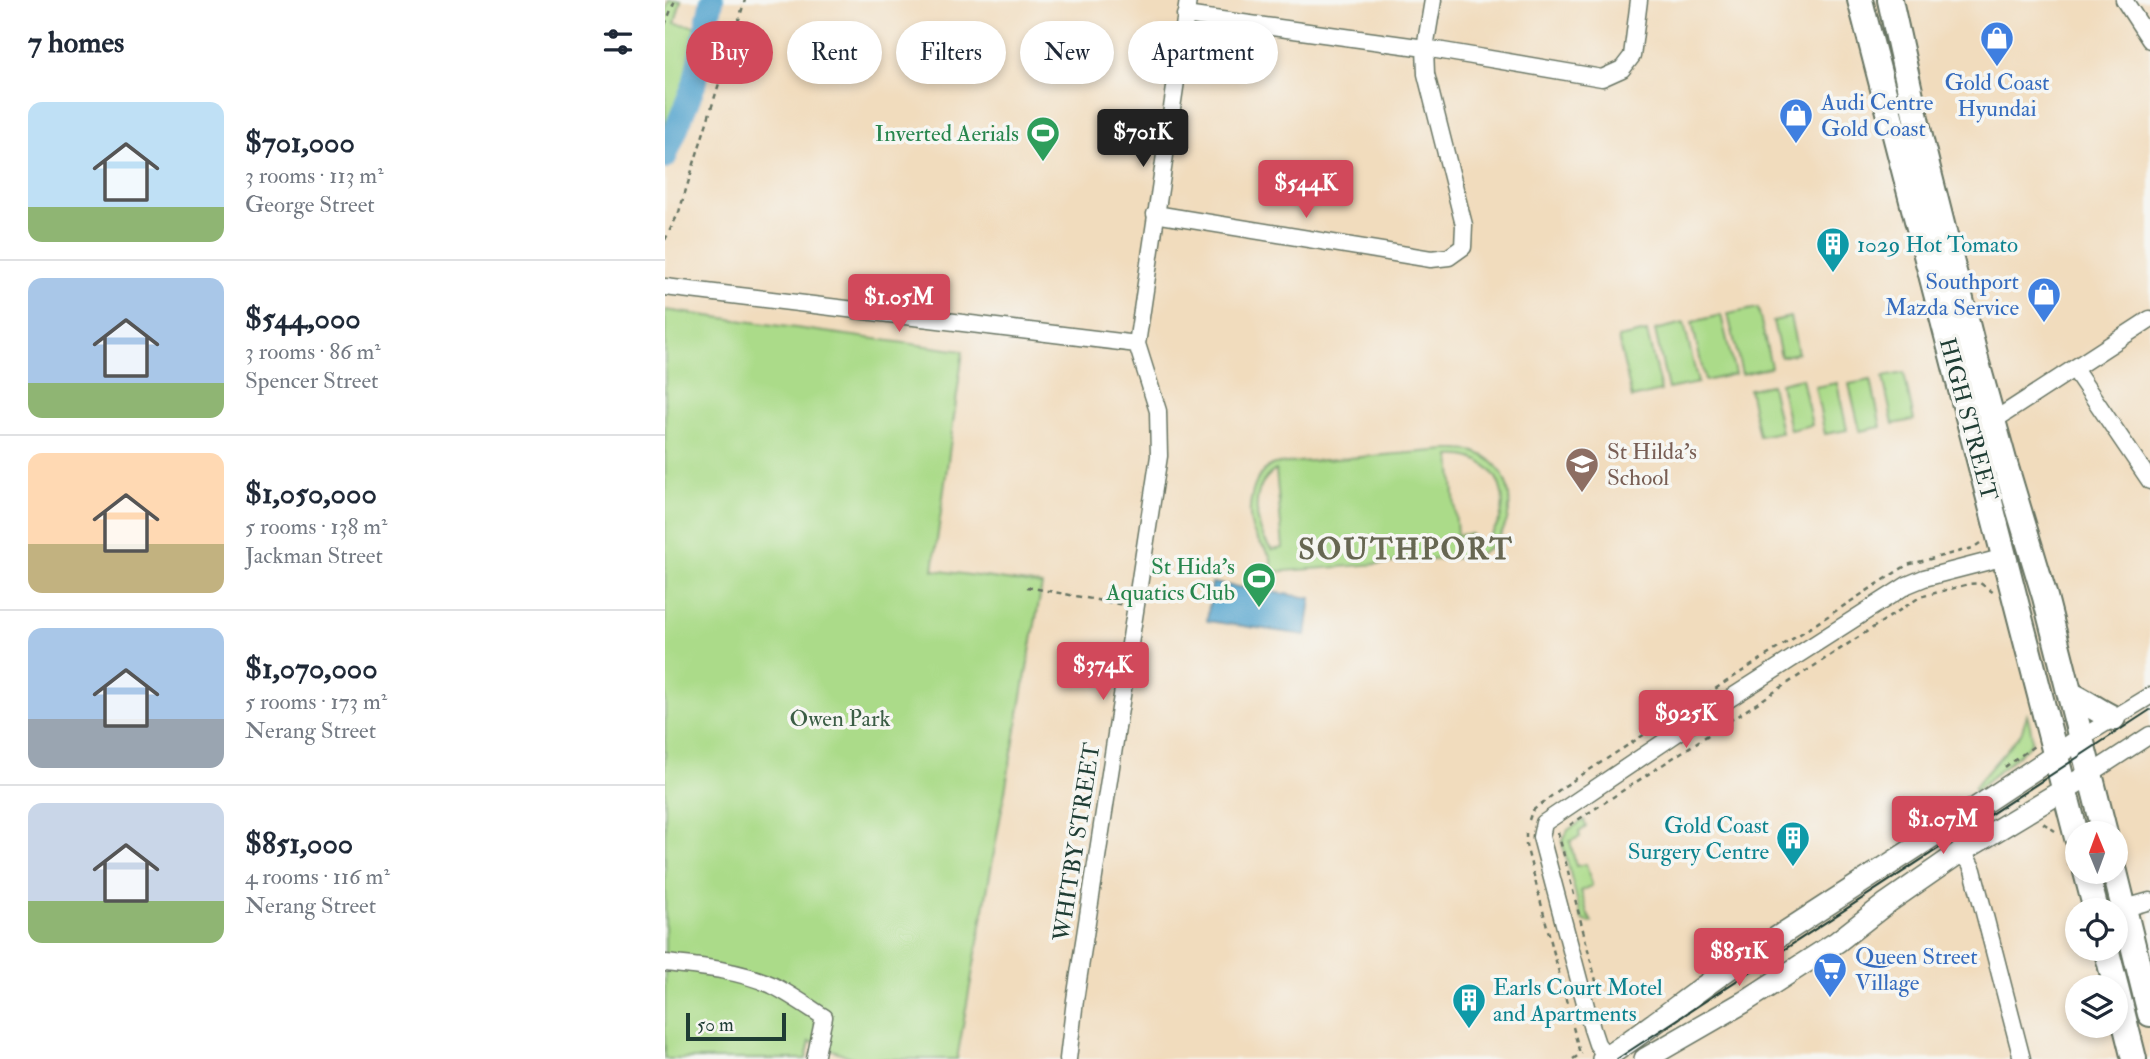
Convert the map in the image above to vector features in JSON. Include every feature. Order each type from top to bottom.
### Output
[{"type":"main road","name":"HIGH STREET","points":[[1860,0],[2073,821]]},
{"type":"main road","name":"HIGH STREET","points":[[1890,0],[1921,141],[1993,421],[2035,559],[2102,821]]},
{"type":"main road","points":[[2070,694],[2113,718]]},
{"type":"main road","points":[[1605,1058],[1733,967],[2081,738]]},
{"type":"main road","points":[[1645,1059],[1721,1016],[1837,942],[1959,853],[2090,774]]},
{"type":"main road","points":[[2128,921],[2150,1014]]},
{"type":"main road","points":[[2128,1035],[2134,1059]]},
{"type":"street","points":[[1155,215],[1431,259],[1449,257],[1463,247],[1464,225],[1426,74],[1425,48],[1433,0]]},
{"type":"street","points":[[665,287],[1137,344],[1186,7],[1602,78],[1622,69],[1632,56],[1639,0]]},
{"type":"street","points":[[2124,0],[2150,40]]},
{"type":"street","points":[[1993,421],[2150,319]]},
{"type":"street","name":"WHITBY STREET","points":[[1067,1059],[1159,456],[1158,411],[1137,344]]},
{"type":"street","points":[[2074,369],[2150,481]]},
{"type":"street","points":[[1605,1058],[1592,1029],[1541,837],[1544,823],[1907,585],[2005,557]]},
{"type":"street","points":[[2081,738],[2150,696]]},
{"type":"street","points":[[2090,774],[2150,735]]},
{"type":"street","points":[[1959,853],[1973,870],[2022,1059]]},
{"type":"street","points":[[2128,907],[2150,901]]},
{"type":"street","points":[[665,963],[719,969],[746,976],[774,986],[824,1017],[815,1059]]},
{"type":"path","points":[[665,25],[674,0]]},
{"type":"path","points":[[665,240],[679,212],[745,0]]},
{"type":"path","points":[[1580,1054],[1526,845],[1525,836],[1532,811],[1563,787],[1907,565],[1973,548]]},
{"type":"path","points":[[1569,825],[1920,597],[1980,583]]},
{"type":"path","points":[[1027,587],[1136,607]]},
{"type":"path","points":[[1558,833],[1599,994]]},
{"type":"green space","points":[[669,0],[681,0],[675,23],[686,25],[686,84],[694,84],[665,157],[665,14]]},
{"type":"green space","points":[[1758,308],[1771,367],[1742,374],[1728,314]]},
{"type":"green space","name":"Owen Park","points":[[665,310],[963,351],[933,570],[1042,585],[957,1059],[856,1059],[810,1041],[806,1059],[665,1059]]},
{"type":"green space","points":[[1721,315],[1735,374],[1705,381],[1692,322]]},
{"type":"green space","points":[[1790,317],[1798,353],[1781,357],[1773,321]]},
{"type":"green space","points":[[1684,323],[1698,383],[1668,389],[1655,330]]},
{"type":"green space","points":[[1647,332],[1661,391],[1632,398],[1618,338]]},
{"type":"green space","points":[[1904,373],[1914,420],[1893,424],[1883,377]]},
{"type":"green space","points":[[1802,378],[1812,425],[1790,430],[1780,383]]},
{"type":"green space","points":[[1871,380],[1881,427],[1860,431],[1849,384]]},
{"type":"green space","points":[[1837,383],[1847,430],[1825,434],[1815,387]]},
{"type":"green space","points":[[1771,385],[1781,432],[1759,436],[1749,389]]},
{"type":"green space","points":[[1447,450],[1472,451],[1491,461],[1502,473],[1508,489],[1506,522],[1499,537],[1487,549],[1471,557],[1272,572],[1270,556],[1253,532],[1250,510],[1256,483],[1267,468],[1274,464]],"holes":[[[1451,456],[1470,458],[1485,466],[1496,478],[1502,492],[1498,524],[1488,538],[1472,548],[1471,534],[1457,535]],[[1276,470],[1283,548],[1272,550],[1261,531],[1257,508],[1261,486]]]},
{"type":"green space","points":[[2027,715],[2032,733],[2031,743],[1975,791],[1974,787],[2021,733]]},
{"type":"green space","points":[[1584,820],[1586,827],[1579,832],[1580,837],[1570,841],[1576,866],[1586,864],[1592,886],[1581,891],[1592,922],[1590,923],[1583,920],[1581,915],[1562,842],[1568,830]]},
{"type":"water","name":"St Hida's Aquatics Club","points":[[1212,583],[1311,598],[1306,635],[1207,621]]},
{"type":"waterway","points":[[665,157],[694,85],[712,0]]},
{"type":"tram line","points":[[1617,1059],[2150,710]]},
{"type":"place","name":"Gold Coast Hyundai","points":[[1997,68]]},
{"type":"place","name":"Audi Centre Gold Coast","points":[[1796,145]]},
{"type":"place","name":"Inverted Aerials","points":[[1043,163]]},
{"type":"place","name":"1029 Hot Tomato","points":[[1833,274]]},
{"type":"place","name":"Southport Mazda Service","points":[[2044,324]]},
{"type":"place","name":"St Hilda's School","points":[[1582,494]]},
{"type":"place","name":"St Hida's Aquatics Club","points":[[1259,609]]},
{"type":"place","name":"Gold Coast Surgery Centre","points":[[1793,868]]},
{"type":"place","name":"Queen Street Village","points":[[1830,999]]},
{"type":"place","name":"Earls Court Motel and Apartments","points":[[1469,1030]]},
{"type":"district","name":"SOUTHPORT","points":[[1406,549]]}]
